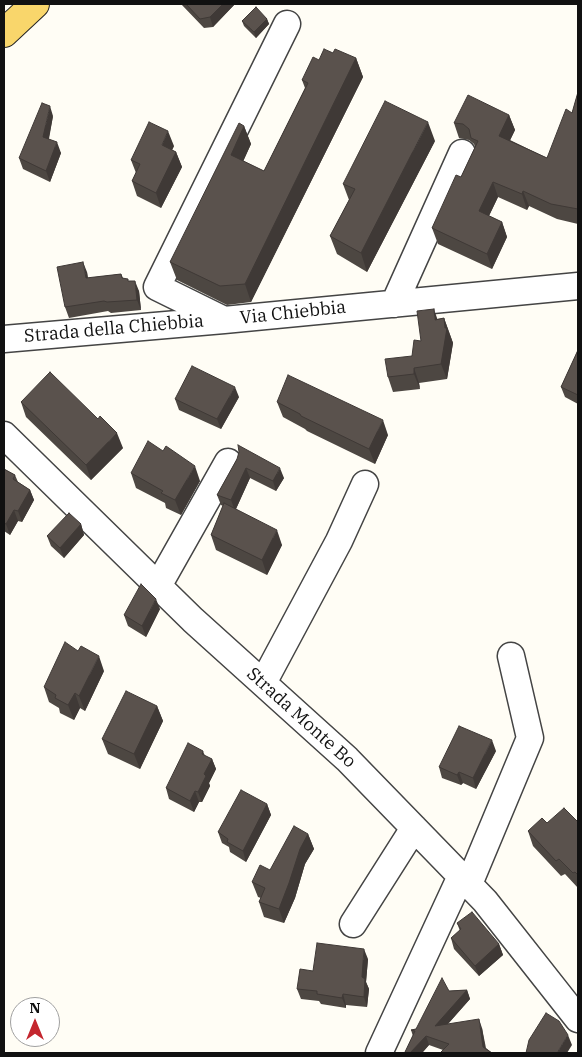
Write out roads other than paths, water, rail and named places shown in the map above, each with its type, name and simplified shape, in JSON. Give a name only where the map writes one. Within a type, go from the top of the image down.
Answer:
[{"type":"main road","points":[[4,33],[36,4]]},
{"type":"street","name":"Via Chiebbia","points":[[287,24],[157,286],[224,320],[578,286]]},
{"type":"street","points":[[394,304],[462,153]]},
{"type":"street","name":"Strada della Chiebbia","points":[[4,339],[224,320]]},
{"type":"street","name":"Strada Monte Bo","points":[[4,435],[158,586],[347,759],[485,901],[578,1019]]},
{"type":"street","points":[[158,586],[228,462]]},
{"type":"street","points":[[262,683],[339,540],[365,484]]},
{"type":"street","points":[[380,1053],[465,880],[530,738],[511,656]]},
{"type":"street","points":[[353,924],[414,828]]}]
